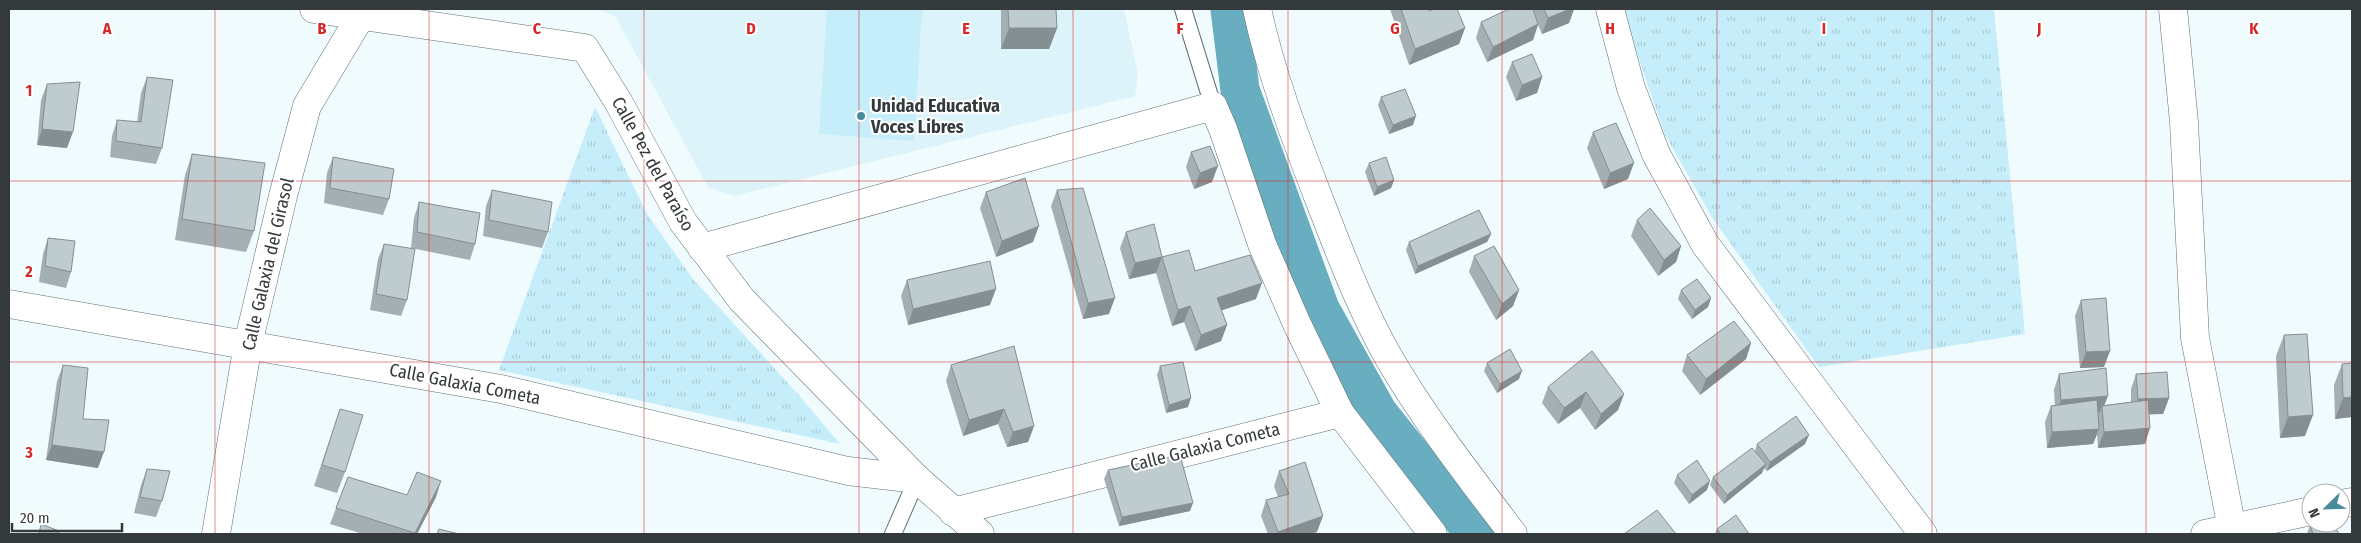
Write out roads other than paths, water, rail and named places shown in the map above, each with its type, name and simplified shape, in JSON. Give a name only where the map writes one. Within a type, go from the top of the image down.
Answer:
[{"type":"street","name":"Calle Pez del Paraíso","points":[[314,9],[364,13],[585,48],[619,103],[683,222],[742,300],[917,479],[952,512],[980,534]]},
{"type":"street","points":[[1257,9],[1265,48],[1300,149],[1355,293],[1390,358],[1436,430],[1513,534]]},
{"type":"street","points":[[1610,9],[1631,88],[1656,154],[1704,244],[1923,534]]},
{"type":"street","points":[[2174,9],[2184,122],[2195,338],[2223,532],[2301,513]]},
{"type":"street","name":"Calle Galaxia del Girasol","points":[[216,534],[248,344],[283,196],[307,106],[364,13]]},
{"type":"street","points":[[702,248],[1213,106],[1223,129],[1262,244],[1297,324],[1340,413],[1433,534]]},
{"type":"street","name":"Calle Galaxia Cometa","points":[[9,304],[501,389],[848,471],[917,479]]},
{"type":"street","name":"Calle Galaxia Cometa","points":[[952,512],[1340,413]]},
{"type":"lane","points":[[1183,9],[1213,106]]},
{"type":"lane","points":[[893,534],[917,479]]},
{"type":"waterway","points":[[1230,9],[1240,90],[1320,309],[1378,413],[1475,534]]},
{"type":"place","name":"Unidad Educativa Voces Libres","points":[[861,116]]}]
